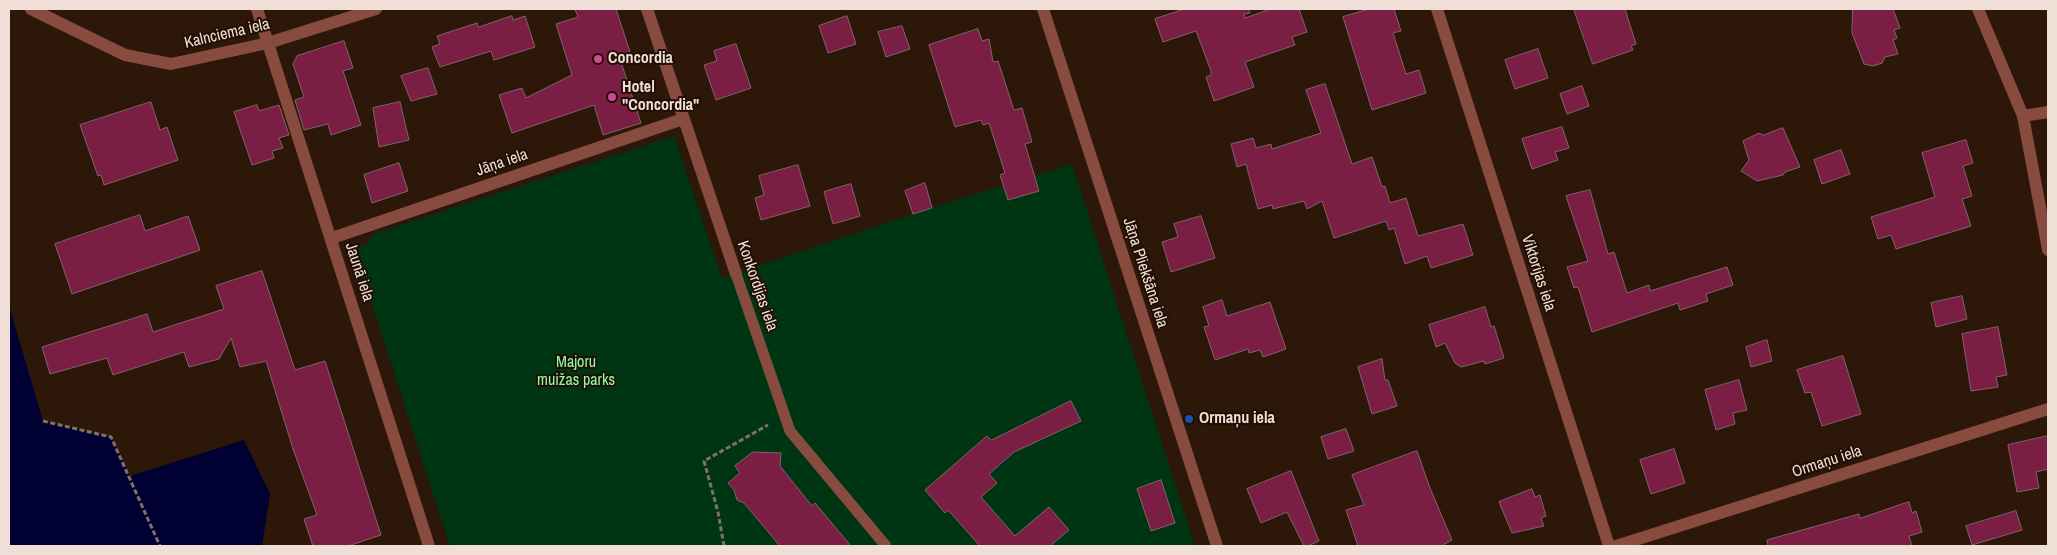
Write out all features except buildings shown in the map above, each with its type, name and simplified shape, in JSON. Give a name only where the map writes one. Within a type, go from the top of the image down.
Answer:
[{"type":"street","name":"Kalnciema iela","points":[[31,9],[125,55],[171,64],[268,43],[376,9]]},
{"type":"street","name":"Jaunā iela","points":[[257,9],[332,238],[429,546]]},
{"type":"street","name":"Konkordijas iela","points":[[647,9],[736,274]]},
{"type":"street","name":"Jāņa Pliekšāna iela","points":[[1043,9],[1217,546]]},
{"type":"street","name":"Viktorijas iela","points":[[1437,9],[1609,546]]},
{"type":"street","points":[[1978,9],[2023,116],[2048,250]]},
{"type":"street","points":[[2023,116],[2048,112]]},
{"type":"street","name":"Jāņa iela","points":[[332,238],[683,119]]},
{"type":"street","name":"Ormaņu iela","points":[[1616,546],[2048,409]]},
{"type":"lane","name":"Konkordijas iela","points":[[736,274],[790,431],[886,546]]},
{"type":"path","points":[[43,421],[112,437],[160,546]]},
{"type":"path","points":[[724,546],[718,512],[704,461],[770,424],[790,431]]},
{"type":"green space","name":"Majoru muižas parks","points":[[674,136],[722,278],[913,214],[1072,164],[1195,546],[450,546],[354,249],[367,244],[374,234]]},
{"type":"shaded area","points":[[9,306],[43,421],[111,437],[130,476],[244,440],[270,494],[262,546],[9,546]]},
{"type":"place","name":"Concordia","points":[[598,59]]},
{"type":"place","name":"Hotel \"Concordia\"","points":[[612,97]]},
{"type":"place","name":"Ormaņu iela","points":[[1189,419]]}]
